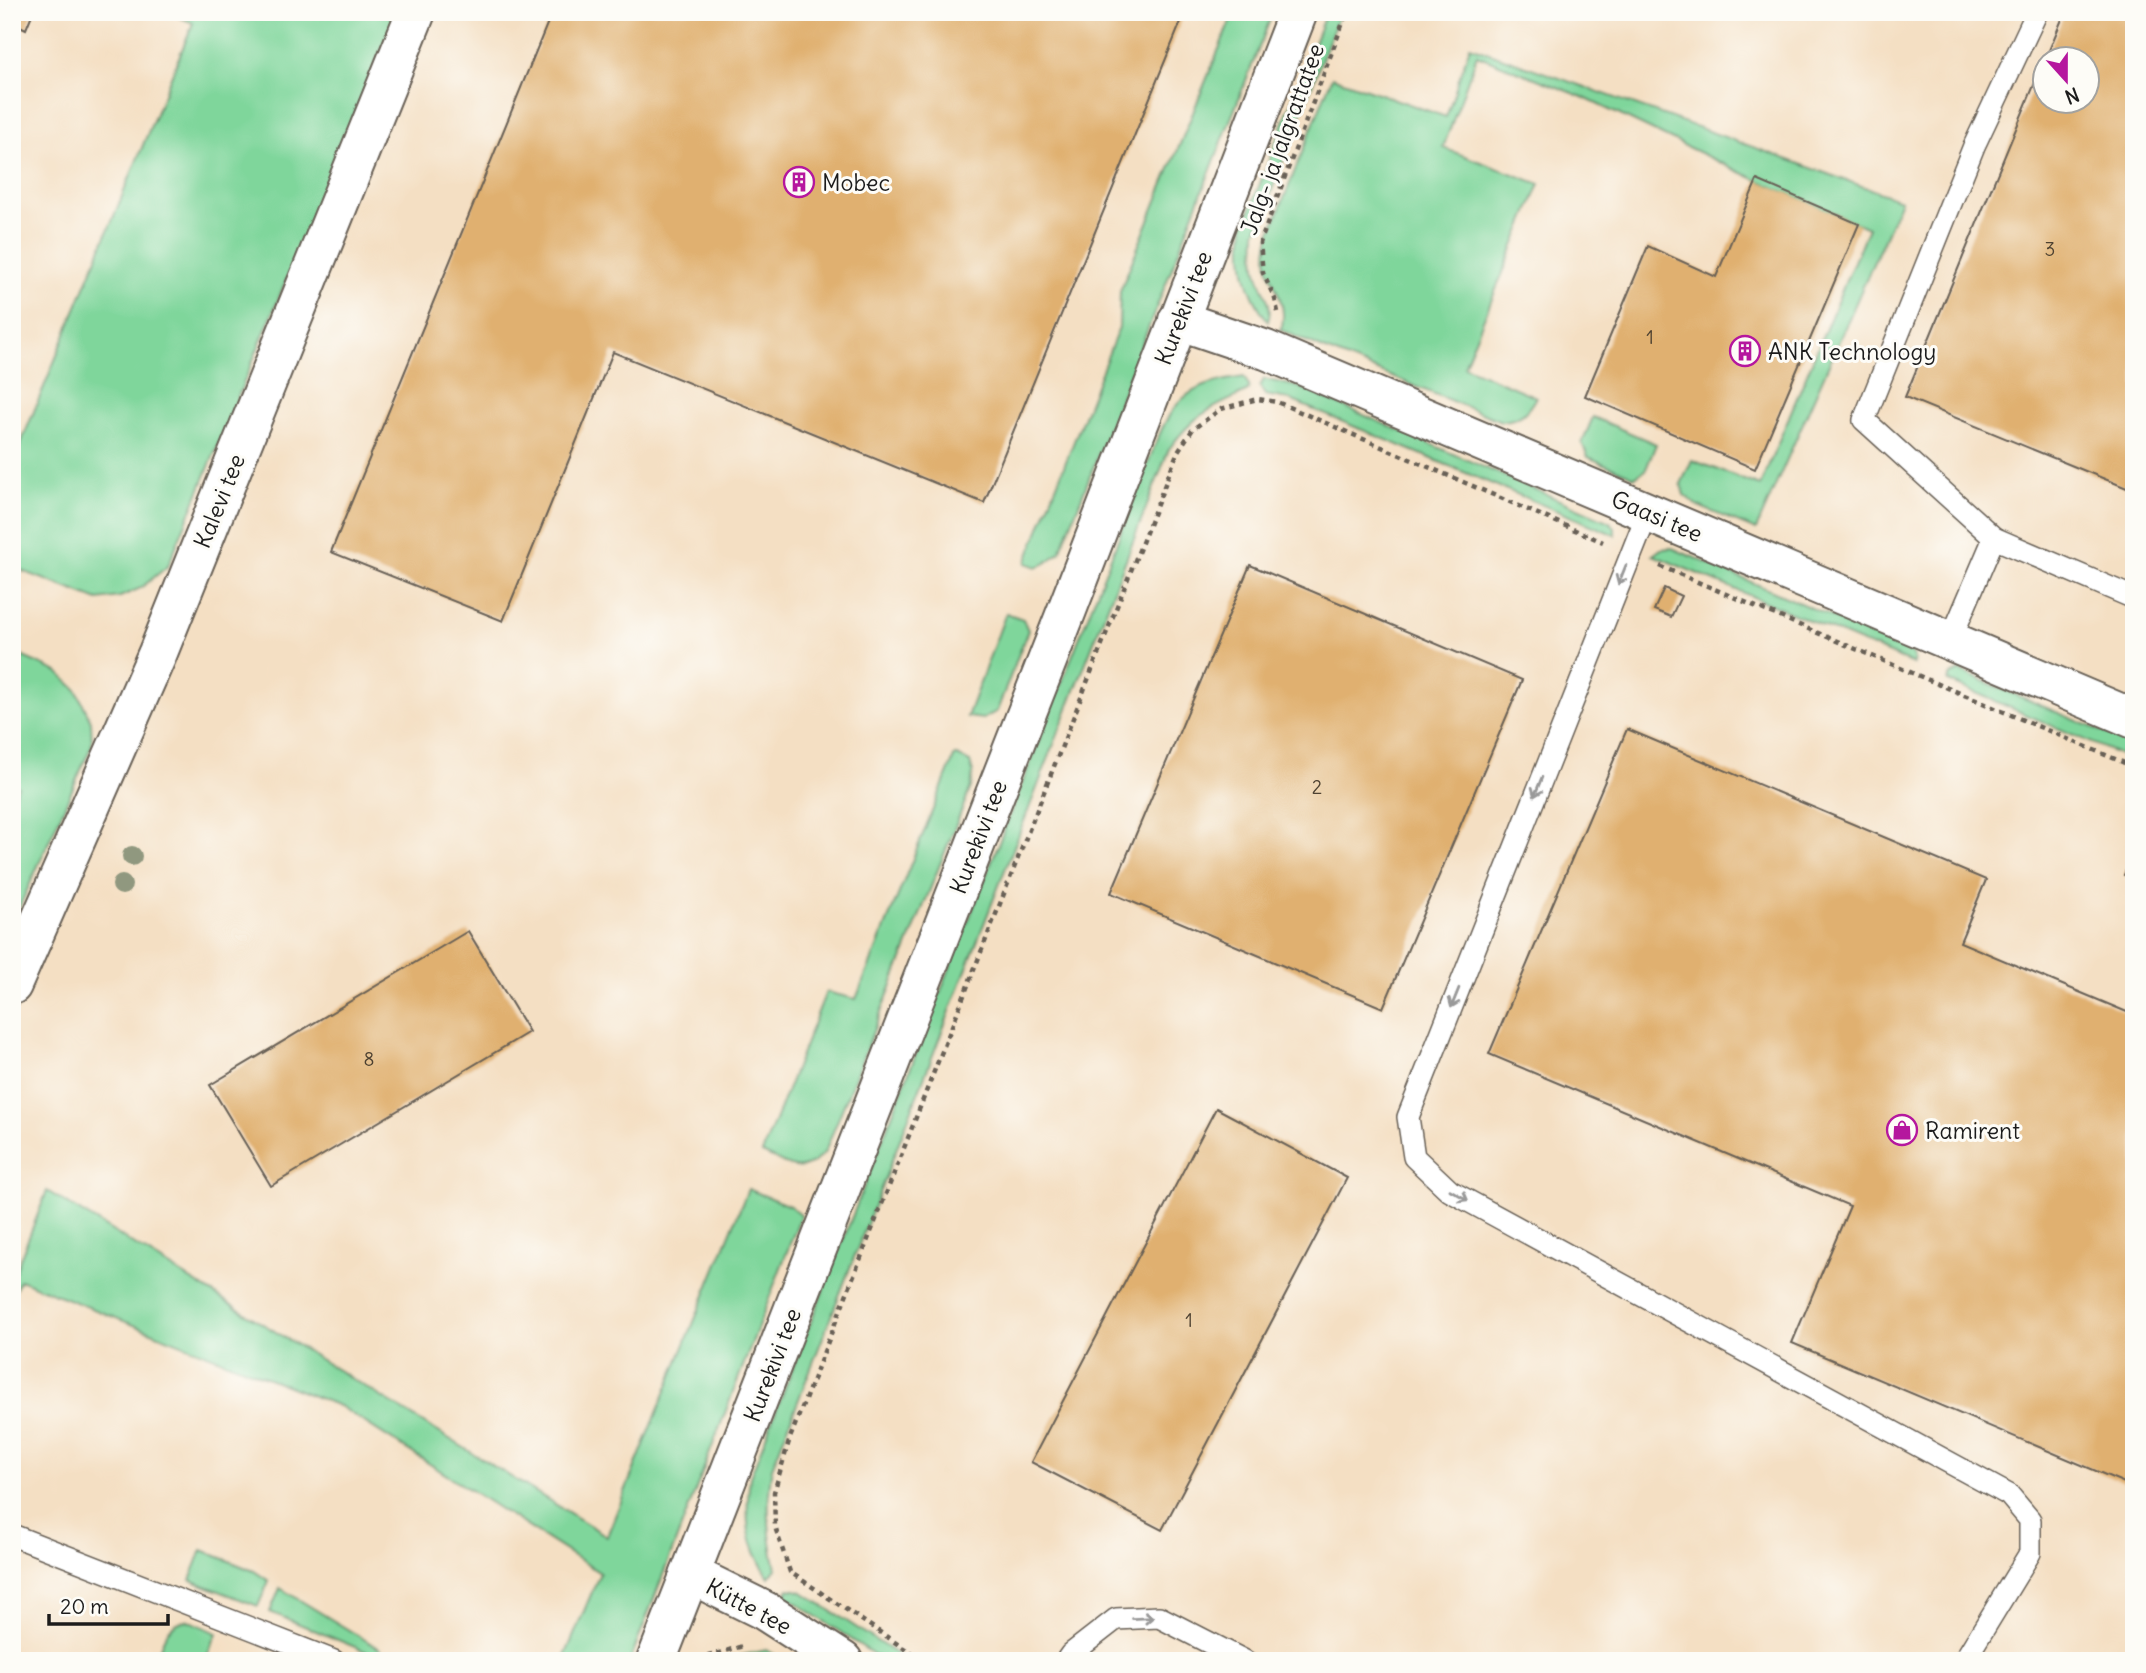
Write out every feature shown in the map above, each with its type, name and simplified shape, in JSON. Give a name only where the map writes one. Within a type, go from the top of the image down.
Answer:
[{"type":"street","name":"Kalevi tee","points":[[12,985],[157,655],[416,12]]},
{"type":"street","name":"Kurekivi tee","points":[[656,1661],[1068,610],[1298,12]]},
{"type":"street","name":"Gaasi tee","points":[[1178,320],[1266,350],[2134,719]]},
{"type":"street","name":"Kütte tee","points":[[690,1574],[765,1611],[843,1661]]},
{"type":"lane","points":[[2037,12],[1974,146],[1864,420],[1994,538],[2134,598]]},
{"type":"lane","points":[[1647,512],[1408,1117],[1414,1157],[1450,1191],[2009,1495],[2030,1520],[2030,1553],[1964,1661]]},
{"type":"lane","points":[[1950,641],[1994,538]]},
{"type":"lane","points":[[12,1535],[334,1661]]},
{"type":"lane","points":[[1066,1661],[1071,1654],[1116,1619],[1159,1617],[1245,1661]]},
{"type":"path","name":"Jalg- ja jalgrattatee","points":[[1257,399],[1255,380],[1279,316],[1275,299],[1263,273],[1260,243],[1347,12]]},
{"type":"path","points":[[923,1661],[790,1572],[775,1527],[774,1492],[795,1425],[1178,451],[1193,429],[1221,410],[1257,399],[1277,402],[2134,767]]},
{"type":"green space","points":[[168,12],[397,12],[168,566],[141,588],[120,597],[98,600],[12,567],[12,465],[193,23]]},
{"type":"green space","points":[[1234,12],[1273,12],[1060,552],[1037,567],[1026,563],[1119,327],[1120,291]]},
{"type":"green space","points":[[1326,12],[1340,12],[1256,232],[1255,262],[1268,300],[1268,321],[1254,298],[1246,275],[1244,225]]},
{"type":"green space","points":[[1470,46],[1901,200],[1756,530],[1698,506],[1684,495],[1681,484],[1692,460],[1760,486],[1868,228],[1757,180],[1580,96],[1477,55],[1443,148],[1540,184],[1464,366],[1536,397],[1522,415],[1501,421],[1281,330],[1282,306],[1268,265],[1271,231],[1332,77],[1446,117]]},
{"type":"green space","points":[[1244,377],[1249,386],[1248,391],[1196,419],[1169,449],[772,1468],[769,1518],[776,1569],[769,1577],[751,1541],[747,1517],[750,1477],[1155,445],[1170,414],[1187,395],[1211,384]]},
{"type":"green space","points":[[1264,379],[1299,387],[1610,522],[1615,528],[1615,535],[1288,399],[1265,395],[1260,387]]},
{"type":"green space","points":[[1593,417],[1656,444],[1646,469],[1635,477],[1588,457],[1582,443]]},
{"type":"green space","points":[[1672,548],[1909,650],[1914,657],[1913,664],[1653,555],[1661,549]]},
{"type":"green space","points":[[1006,613],[1023,619],[1028,630],[997,711],[983,719],[967,717]]},
{"type":"green space","points":[[12,652],[58,672],[76,689],[91,721],[92,745],[12,924],[12,800],[18,786],[12,783]]},
{"type":"green space","points":[[1960,671],[2134,745],[2134,761],[1948,681],[1951,675]]},
{"type":"green space","points":[[955,755],[970,762],[973,773],[971,787],[825,1152],[809,1165],[788,1165],[762,1153],[826,992],[856,999]]},
{"type":"green space","points":[[748,1189],[790,1206],[801,1215],[630,1661],[563,1661],[600,1573],[339,1406],[20,1280],[12,1297],[12,1280],[47,1191],[607,1536]]},
{"type":"green space","points":[[202,1550],[254,1571],[269,1581],[258,1606],[190,1580]]},
{"type":"green space","points":[[280,1588],[384,1654],[379,1657],[270,1612]]},
{"type":"green space","points":[[788,1589],[801,1591],[907,1661],[884,1661],[786,1596]]},
{"type":"green space","points":[[188,1620],[217,1633],[205,1661],[155,1661],[170,1629]]},
{"type":"green space","points":[[767,1650],[785,1661],[729,1661],[729,1658]]},
{"type":"building","points":[[12,12],[33,12],[26,29],[12,22]]},
{"type":"building","name":"Mobec","points":[[552,12],[1185,12],[984,503],[613,352],[503,621],[331,552]]},
{"type":"building","points":[[2065,12],[2134,12],[2134,491],[1905,397],[2030,95],[2030,116],[2100,116],[2100,46],[2051,46]]},
{"type":"building","name":"ANK Technology","points":[[1757,180],[1859,224],[1755,469],[1585,396],[1648,246],[1716,277]]},
{"type":"building","points":[[1250,565],[1522,680],[1383,1008],[1111,893]]},
{"type":"building","points":[[1664,588],[1681,596],[1671,617],[1654,610]]},
{"type":"building","name":"Ramirent","points":[[1627,729],[1986,880],[1960,942],[2134,1015],[2134,1487],[1792,1343],[1850,1206],[1489,1054]]},
{"type":"building","points":[[2134,852],[2134,879],[2124,875]]},
{"type":"building","points":[[468,931],[529,1032],[271,1186],[210,1085]]},
{"type":"building","points":[[1216,1108],[1347,1178],[1162,1530],[1031,1462]]},
{"type":"place","name":"Mobec","points":[[799,182]]},
{"type":"place","name":"ANK Technology","points":[[1745,351]]},
{"type":"place","name":"Ramirent","points":[[1902,1130]]}]
